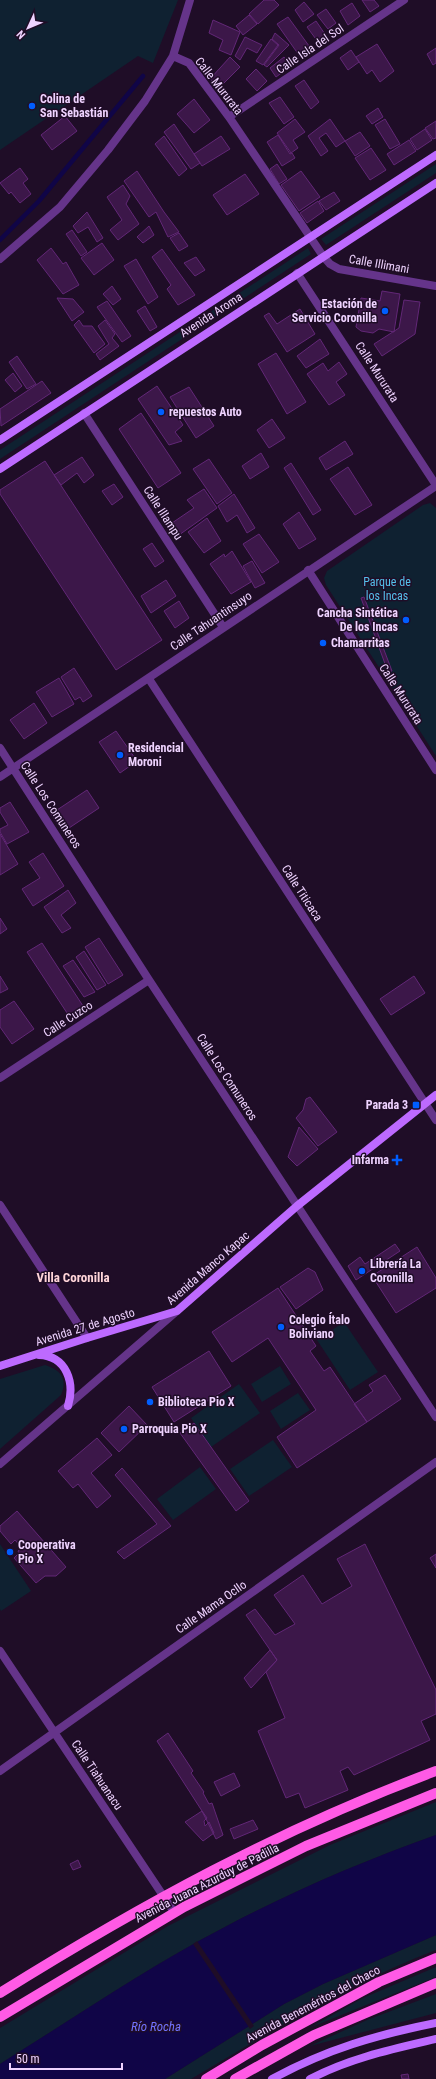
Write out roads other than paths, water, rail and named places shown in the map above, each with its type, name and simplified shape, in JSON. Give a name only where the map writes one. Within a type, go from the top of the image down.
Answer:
[{"type":"main road","name":"Avenida Aroma","points":[[0,440],[436,155]]},
{"type":"main road","name":"Avenida Aroma","points":[[0,469],[436,183]]},
{"type":"main road","name":"Avenida Manco Kapac","points":[[177,1311],[297,1206],[424,1103],[436,1095]]},
{"type":"main road","name":"Avenida 27 de Agosto","points":[[0,1366],[177,1311]]},
{"type":"main road","points":[[36,1355],[48,1355],[57,1361],[66,1371],[71,1381],[72,1394],[68,1406]]},
{"type":"main road","name":"Avenida Juana Azurduy de Padilla","points":[[0,1994],[89,1938],[163,1895],[274,1838],[389,1788],[436,1771]]},
{"type":"main road","name":"Avenida Juana Azurduy de Padilla","points":[[0,2017],[174,1912],[306,1846],[436,1793]]},
{"type":"main road","name":"Avenida Beneméritos del Chaco","points":[[206,2079],[262,2045],[379,1982],[436,1958]]},
{"type":"main road","points":[[235,2079],[314,2035],[436,1984]]},
{"type":"main road","points":[[272,2079],[312,2058],[349,2044],[392,2032],[436,2023]]},
{"type":"main road","points":[[310,2079],[351,2061],[396,2048],[436,2039]]},
{"type":"street","points":[[0,259],[60,207],[108,150],[145,101],[173,56],[190,0]]},
{"type":"street","name":"Calle Isla del Sol","points":[[229,117],[404,0]]},
{"type":"street","name":"Calle Mururata","points":[[173,56],[190,63],[229,117],[323,256]]},
{"type":"street","name":"Calle Illimani","points":[[323,256],[330,264],[339,269],[436,286]]},
{"type":"street","name":"Calle Mururata","points":[[297,273],[436,485]]},
{"type":"street","name":"Calle Illampu","points":[[84,413],[223,627]]},
{"type":"street","name":"Calle Tahuantinsuyo","points":[[0,777],[149,679],[223,627],[436,485]]},
{"type":"street","name":"Calle Mururata","points":[[308,570],[436,770]]},
{"type":"street","name":"Calle Titicaca","points":[[149,679],[436,1120]]},
{"type":"street","name":"Calle Los Comuneros","points":[[0,748],[149,980],[436,1417]]},
{"type":"street","name":"Calle Cuzco","points":[[0,1078],[149,980]]},
{"type":"street","points":[[0,1205],[87,1338]]},
{"type":"street","name":"Avenida Manco Kapac","points":[[0,1464],[177,1311]]},
{"type":"street","name":"Calle Mama Ocllo","points":[[0,1771],[436,1462]]},
{"type":"street","name":"Calle Tiahuanacu","points":[[0,1651],[174,1912]]},
{"type":"water","name":"Río Rocha","points":[[436,1835],[436,1935],[323,1984],[284,2004],[165,2079],[0,2079],[0,2064],[139,1976],[196,1942],[302,1889],[382,1855]]},
{"type":"waterway","points":[[0,240],[39,201],[143,76]]},
{"type":"place","name":"Colina de San Sebastián","points":[[32,106]]},
{"type":"place","name":"Estación de Servicio Coronilla","points":[[385,311]]},
{"type":"place","name":"repuestos Auto","points":[[161,412]]},
{"type":"place","name":"Cancha Sintética De los Incas","points":[[406,620]]},
{"type":"place","name":"Chamarritas","points":[[323,643]]},
{"type":"place","name":"Residencial Moroni","points":[[120,755]]},
{"type":"place","name":"Parada 3","points":[[416,1105]]},
{"type":"place","name":"Infarma","points":[[397,1160]]},
{"type":"place","name":"Librería La Coronilla","points":[[362,1271]]},
{"type":"place","name":"Colegio Ítalo Boliviano","points":[[281,1327]]},
{"type":"place","name":"Biblioteca Pio X","points":[[150,1402]]},
{"type":"place","name":"Parroquia Pio X","points":[[124,1429]]},
{"type":"place","name":"Cooperativa Pio X","points":[[10,1552]]},
{"type":"district","name":"Villa Coronilla","points":[[73,1277]]},
{"type":"park label","name":"Parque de los Incas","points":[[387,589]]}]
